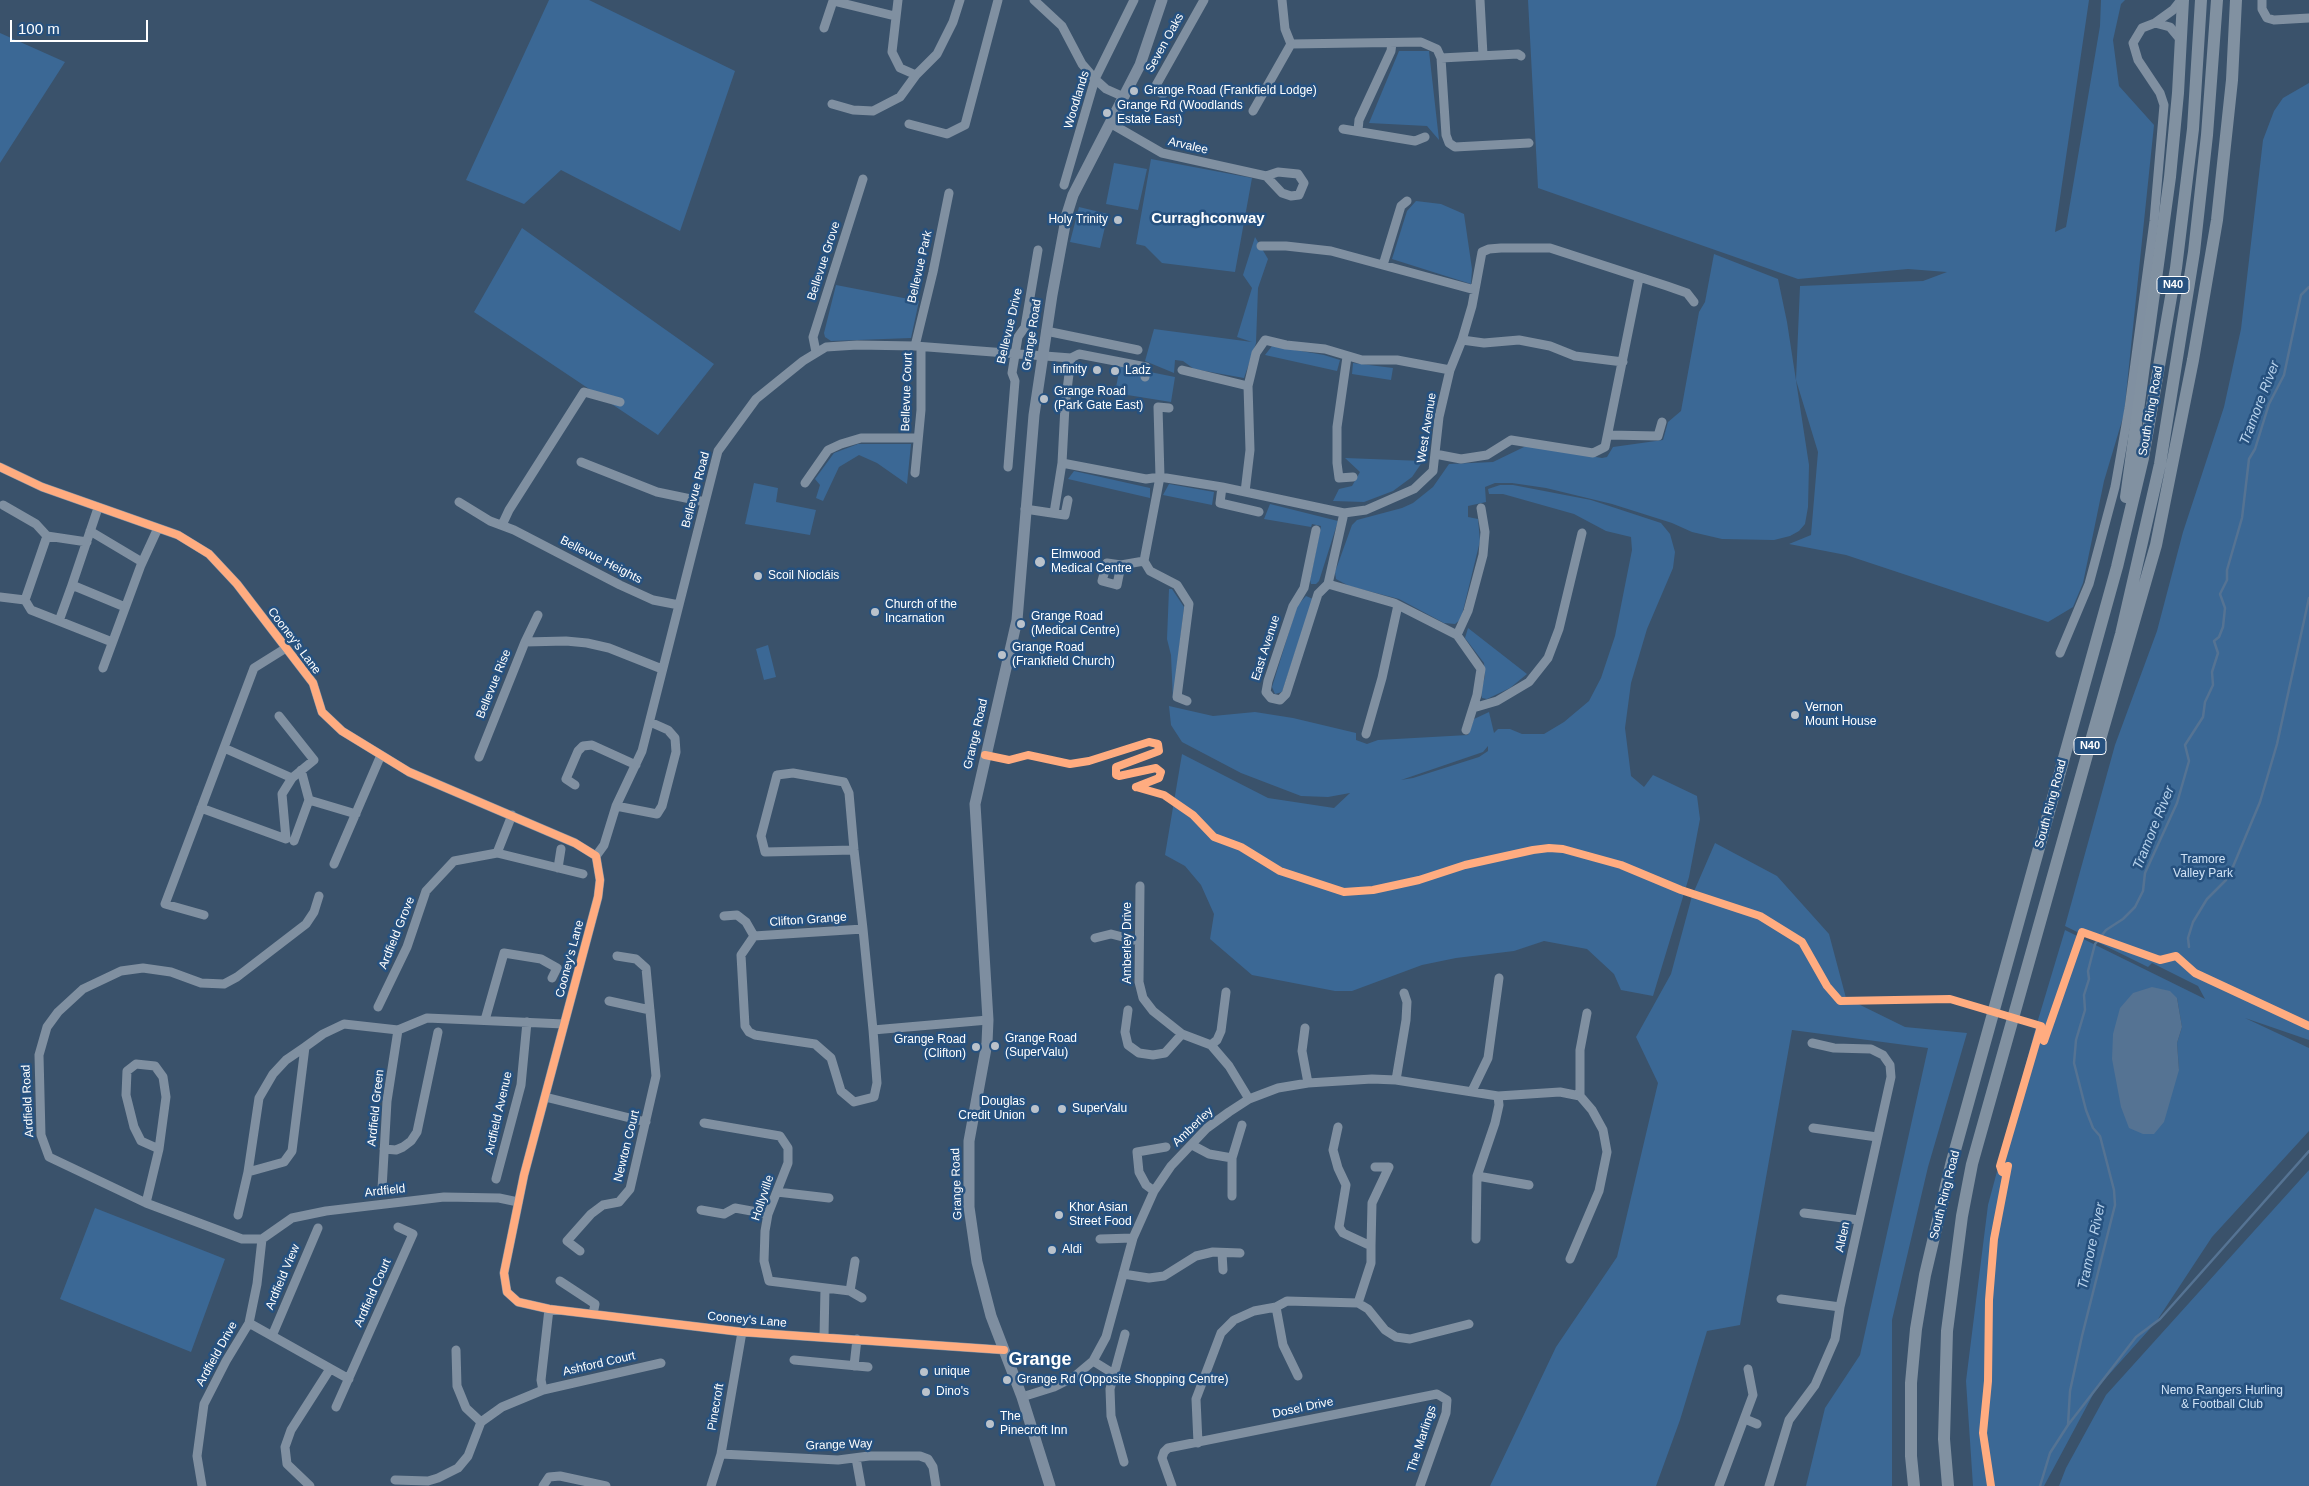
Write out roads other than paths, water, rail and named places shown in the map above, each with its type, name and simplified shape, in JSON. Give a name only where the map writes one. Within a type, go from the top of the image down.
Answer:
[{"type":"highway","points":[[2117,567],[2165,222],[2178,93],[2182,0]]},
{"type":"highway","name":"South Ring Road","points":[[1914,1486],[1911,1456],[1911,1383],[1916,1329],[1925,1275],[1952,1161],[2117,567],[2143,458],[2176,268],[2193,129],[2201,0]]},
{"type":"highway","name":"South Ring Road","points":[[1948,1486],[1944,1439],[1947,1331],[1964,1208],[1974,1155],[2121,634],[2160,464],[2194,252],[2207,136],[2217,0]]},
{"type":"highway","points":[[2072,812],[2100,740],[2156,545],[2193,360],[2218,220],[2232,80],[2236,0]]},
{"type":"highway","points":[[2160,464],[2193,360]]},
{"type":"main road","name":"Grange Road","points":[[1050,1486],[1022,1397],[991,1316],[977,1262],[969,1207],[969,1141],[987,1043],[988,1020],[975,804],[1017,620],[1034,415],[1046,332],[1067,214],[1073,195],[1140,65],[1162,0]]},
{"type":"street","points":[[898,0],[892,52],[900,68],[916,75]]},
{"type":"street","points":[[832,104],[852,110],[873,111],[900,97],[916,75],[937,54],[953,22],[960,0]]},
{"type":"street","points":[[909,124],[947,134],[965,125],[998,0]]},
{"type":"street","points":[[1034,0],[1062,26],[1082,64],[1094,79],[1106,89],[1124,97]]},
{"type":"street","name":"Woodlands","points":[[1064,185],[1094,79],[1134,0]]},
{"type":"street","name":"Seven Oaks","points":[[1163,94],[1154,89],[1204,0]]},
{"type":"street","points":[[1282,0],[1285,29],[1291,44]]},
{"type":"street","points":[[1480,0],[1483,55]]},
{"type":"street","points":[[2060,653],[2098,558],[2115,488],[2129,408],[2154,221],[2165,113],[2162,99],[2138,60],[2133,42],[2142,28],[2155,23],[2173,10],[2182,0]]},
{"type":"street","points":[[2262,0],[2262,10],[2267,18],[2274,20],[2309,18]]},
{"type":"street","points":[[824,28],[833,1],[895,16]]},
{"type":"street","points":[[2155,23],[2170,27],[2180,39]]},
{"type":"street","points":[[1291,44],[1421,42],[1432,45],[1437,49],[1441,58],[1449,143],[1461,147],[1529,143]]},
{"type":"street","points":[[1358,130],[1359,120],[1392,51],[1392,43]]},
{"type":"street","points":[[1253,111],[1291,44]]},
{"type":"street","points":[[1441,58],[1518,54],[1521,56]]},
{"type":"street","name":"Arvalee","points":[[1110,123],[1162,153],[1266,176]]},
{"type":"street","points":[[1343,129],[1415,141],[1425,137]]},
{"type":"street","name":"Bellevue Grove","points":[[816,352],[813,337],[863,179]]},
{"type":"street","name":"Bellevue Park","points":[[918,346],[949,193]]},
{"type":"street","points":[[1383,265],[1401,206],[1407,201]]},
{"type":"street","points":[[1261,246],[1286,246],[1332,251],[1475,290]]},
{"type":"street","name":"West Avenue","points":[[1062,463],[1146,479],[1160,477],[1222,487],[1344,514],[1366,510],[1414,489],[1433,471],[1439,417],[1450,370],[1462,340],[1475,290],[1482,252],[1489,249],[1502,248],[1550,248],[1687,293],[1694,302]]},
{"type":"street","name":"Bellevue Drive","points":[[1008,467],[1015,381],[1012,373],[1018,337],[1025,327],[1038,250]]},
{"type":"street","points":[[1435,454],[1461,459],[1487,455],[1511,440],[1593,452],[1605,447],[1609,435],[1638,278]]},
{"type":"street","points":[[1046,332],[1138,350]]},
{"type":"street","points":[[1246,492],[1250,450],[1248,386],[1256,353],[1265,340],[1286,345],[1325,349],[1347,357],[1382,362],[1397,360],[1450,370]]},
{"type":"street","points":[[1462,340],[1484,343],[1519,340],[1550,346],[1575,356],[1623,362]]},
{"type":"street","name":"Bellevue Road","points":[[596,856],[604,845],[616,806],[636,765],[650,722],[718,451],[756,399],[816,352],[826,347],[857,345],[918,346],[1042,357],[1071,358],[1079,354],[1146,367],[1144,378]]},
{"type":"street","name":"Bellevue Court","points":[[915,473],[918,438],[918,346]]},
{"type":"street","points":[[1347,357],[1336,427],[1337,463],[1339,478],[1353,477]]},
{"type":"street","points":[[1054,514],[1062,463],[1065,406],[1071,358]]},
{"type":"street","points":[[1182,370],[1248,386]]},
{"type":"street","points":[[502,525],[509,510],[584,392],[620,402]]},
{"type":"street","points":[[1169,408],[1158,407],[1160,477],[1144,561],[1150,571],[1177,585],[1189,604],[1177,697],[1187,701]]},
{"type":"street","points":[[1609,435],[1658,436],[1662,422]]},
{"type":"street","name":"Bellevue Court","points":[[805,483],[828,450],[841,444],[861,438],[918,438]]},
{"type":"street","points":[[581,462],[657,492],[704,502]]},
{"type":"street","name":"Cooney's Lane","points":[[0,467],[42,488],[178,535],[209,554],[237,584],[313,683],[322,712],[342,731],[409,772],[575,843],[596,856],[600,880],[598,896],[518,1202],[504,1273],[507,1292],[518,1302],[548,1309],[742,1332],[1004,1350]]},
{"type":"street","points":[[1222,487],[1220,503],[1259,512]]},
{"type":"street","points":[[1025,509],[1065,515],[1068,500]]},
{"type":"street","name":"Bellevue Heights","points":[[459,502],[620,585],[654,600],[679,605]]},
{"type":"street","points":[[3,505],[36,524],[47,536],[87,542]]},
{"type":"street","points":[[58,621],[98,508]]},
{"type":"street","points":[[1457,635],[1468,611],[1483,555],[1485,532],[1481,508]]},
{"type":"street","points":[[1344,514],[1328,584],[1398,605],[1457,635],[1481,669],[1473,708],[1466,730]]},
{"type":"street","points":[[103,668],[142,562],[158,528]]},
{"type":"street","name":"East Avenue","points":[[1316,530],[1304,588],[1293,606],[1266,688],[1267,695],[1274,700],[1280,700],[1286,694],[1318,594],[1328,584]]},
{"type":"street","points":[[90,531],[142,562]]},
{"type":"street","points":[[1473,708],[1497,701],[1529,682],[1548,658],[1558,629],[1582,532]]},
{"type":"street","points":[[47,536],[25,600],[31,610],[112,642]]},
{"type":"street","points":[[1121,565],[1144,561]]},
{"type":"street","points":[[72,585],[125,607]]},
{"type":"street","points":[[1304,588],[1318,594]]},
{"type":"street","points":[[0,597],[25,600]]},
{"type":"street","points":[[1366,734],[1382,678],[1398,605]]},
{"type":"street","points":[[525,642],[538,615]]},
{"type":"street","name":"Bellevue Rise","points":[[479,757],[525,642],[566,641],[587,643],[609,648],[662,669]]},
{"type":"street","points":[[204,915],[165,904],[254,668],[286,648]]},
{"type":"street","points":[[201,808],[286,839],[282,794],[292,778],[314,760],[279,716]]},
{"type":"street","points":[[616,806],[657,814],[662,806],[676,752],[675,738],[668,730],[650,722]]},
{"type":"street","points":[[575,785],[566,780],[578,751],[583,746],[592,745],[636,765]]},
{"type":"street","points":[[224,748],[292,778]]},
{"type":"street","points":[[334,864],[381,755]]},
{"type":"street","points":[[294,841],[309,800],[301,770]]},
{"type":"street","name":"Clifton Grange","points":[[854,850],[765,852],[761,836],[777,775],[793,772],[844,782],[849,793],[854,850],[863,929],[873,1030],[877,1083],[874,1097],[854,1102],[841,1091],[831,1058],[815,1044],[755,1035],[749,1032],[745,1026],[741,954],[754,936],[863,929]]},
{"type":"street","points":[[309,800],[356,814]]},
{"type":"street","points":[[497,853],[512,815]]},
{"type":"street","points":[[558,868],[561,849]]},
{"type":"street","name":"Ardfield Grove","points":[[378,1008],[407,947],[426,891],[454,861],[497,853],[583,874]]},
{"type":"street","name":"Amberley Drive","points":[[1140,886],[1138,982],[1143,998],[1153,1011],[1182,1034],[1211,1045],[1229,1066],[1249,1099]]},
{"type":"street","name":"Ardfield Road","points":[[262,1239],[242,1239],[146,1203],[49,1157],[40,1135],[38,1055],[47,1027],[70,998],[96,981],[121,970],[143,968],[157,969],[212,985],[230,981],[306,924],[314,912],[319,896]]},
{"type":"street","points":[[724,916],[737,915],[746,922],[754,936]]},
{"type":"street","points":[[1096,938],[1110,934],[1138,940]]},
{"type":"street","points":[[485,1020],[504,953],[541,959],[556,968],[552,978]]},
{"type":"street","name":"Newton Court","points":[[580,1251],[567,1241],[591,1214],[603,1205],[619,1202],[630,1189],[656,1076],[646,968],[636,959],[617,956]]},
{"type":"street","points":[[1472,1091],[1488,1058],[1499,978]]},
{"type":"street","points":[[1211,1045],[1217,1040],[1221,1031],[1226,992]]},
{"type":"street","points":[[1396,1080],[1408,1002],[1404,993]]},
{"type":"street","points":[[609,1000],[650,1010]]},
{"type":"street","points":[[1128,1010],[1125,1032],[1128,1045],[1139,1052],[1153,1055],[1165,1052],[1182,1034]]},
{"type":"street","points":[[1570,1259],[1599,1191],[1607,1152],[1602,1130],[1592,1110],[1580,1096],[1580,1050],[1587,1013]]},
{"type":"street","points":[[238,1214],[248,1172],[259,1098],[279,1067],[305,1047],[344,1024],[398,1030],[427,1018],[564,1024]]},
{"type":"street","points":[[873,1030],[988,1020]]},
{"type":"street","name":"Ardfield Avenue","points":[[496,1179],[521,1085],[528,1022]]},
{"type":"street","points":[[1305,1028],[1302,1051],[1308,1083]]},
{"type":"street","name":"Ardfield Green","points":[[382,1189],[387,1101],[398,1030]]},
{"type":"street","points":[[384,1149],[396,1150],[403,1148],[417,1132],[438,1032]]},
{"type":"street","points":[[1825,1046],[1827,1036]]},
{"type":"street","name":"Alden","points":[[1769,1486],[1789,1420],[1815,1386],[1835,1338],[1840,1307],[1891,1077],[1890,1065],[1884,1055],[1871,1049],[1825,1046],[1812,1042]]},
{"type":"street","points":[[248,1172],[284,1162],[292,1151],[305,1047]]},
{"type":"street","points":[[146,1203],[160,1149],[166,1097],[163,1077],[155,1066],[136,1064],[127,1071],[126,1096],[134,1127],[142,1141],[160,1149]]},
{"type":"street","name":"Amberley","points":[[1022,1397],[1054,1387],[1074,1377],[1093,1361],[1106,1337],[1133,1238],[1154,1190],[1171,1166],[1192,1145],[1222,1117],[1249,1099],[1278,1088],[1335,1080],[1396,1080],[1498,1096],[1560,1092],[1580,1096]]},
{"type":"street","points":[[1476,1238],[1477,1176],[1496,1123],[1499,1104],[1498,1096]]},
{"type":"street","points":[[545,1097],[646,1122]]},
{"type":"street","name":"Hollyville","points":[[704,1123],[780,1136],[788,1148],[788,1163],[768,1214],[764,1261],[769,1281],[850,1290],[862,1298]]},
{"type":"street","points":[[1232,1196],[1232,1158],[1242,1125]]},
{"type":"street","points":[[1338,1128],[1333,1150],[1338,1168],[1346,1185],[1339,1227],[1343,1232],[1371,1246]]},
{"type":"street","points":[[1813,1128],[1877,1136]]},
{"type":"street","points":[[1192,1145],[1209,1154],[1232,1158]]},
{"type":"street","points":[[1154,1190],[1146,1185],[1140,1172],[1137,1152],[1166,1147]]},
{"type":"street","points":[[1358,1303],[1371,1263],[1372,1203],[1389,1167],[1375,1167]]},
{"type":"street","points":[[1477,1176],[1529,1185]]},
{"type":"street","points":[[777,1192],[829,1198]]},
{"type":"street","name":"Ardfield","points":[[262,1239],[292,1218],[326,1210],[444,1197],[499,1198],[518,1202]]},
{"type":"street","points":[[701,1210],[724,1214],[734,1208],[768,1214]]},
{"type":"street","points":[[1804,1213],[1860,1220]]},
{"type":"street","name":"Ardfield Court","points":[[349,1379],[413,1234],[398,1227]]},
{"type":"street","name":"Ardfield View","points":[[272,1336],[318,1228]]},
{"type":"street","points":[[1100,1239],[1133,1238]]},
{"type":"street","name":"Ardfield Drive","points":[[202,1486],[197,1456],[204,1404],[226,1361],[249,1323],[258,1284],[262,1239]]},
{"type":"street","points":[[1222,1253],[1223,1270]]},
{"type":"street","points":[[1123,1274],[1149,1278],[1164,1276],[1196,1256],[1240,1253]]},
{"type":"street","points":[[850,1290],[855,1261]]},
{"type":"street","points":[[560,1281],[595,1304],[593,1314]]},
{"type":"street","points":[[824,1337],[825,1288]]},
{"type":"street","points":[[1781,1299],[1795,1305],[1840,1307]]},
{"type":"street","points":[[1198,1443],[1196,1399],[1220,1333],[1234,1320],[1254,1311],[1276,1307],[1287,1301],[1358,1303],[1368,1309],[1384,1330],[1396,1337],[1410,1339],[1469,1324]]},
{"type":"street","points":[[1276,1307],[1283,1345],[1298,1376]]},
{"type":"street","points":[[543,1390],[541,1380],[548,1309]]},
{"type":"street","points":[[249,1323],[349,1379],[336,1407]]},
{"type":"street","name":"Pinecroft","points":[[711,1486],[721,1454],[742,1332]]},
{"type":"street","points":[[1124,1462],[1111,1416],[1110,1389],[1125,1334]]},
{"type":"street","points":[[854,1366],[857,1339]]},
{"type":"street","points":[[395,1480],[428,1481],[438,1478],[458,1468],[468,1456],[481,1422],[466,1408],[457,1386],[456,1350]]},
{"type":"street","points":[[794,1360],[868,1367]]},
{"type":"street","points":[[1093,1361],[1114,1374]]},
{"type":"street","name":"Ashford Court","points":[[481,1422],[502,1407],[543,1390],[661,1363]]},
{"type":"street","points":[[310,1486],[287,1464],[286,1447],[291,1430],[330,1370]]},
{"type":"street","points":[[1719,1486],[1753,1395],[1748,1370]]},
{"type":"street","name":"Dosel Drive","points":[[1172,1486],[1162,1458],[1168,1448],[1437,1394],[1447,1400]]},
{"type":"street","name":"The Marlings","points":[[1420,1486],[1446,1414],[1447,1400]]},
{"type":"street","points":[[1745,1419],[1757,1424]]},
{"type":"street","name":"Grange Way","points":[[721,1454],[816,1460],[920,1456],[928,1459],[933,1468],[936,1486]]},
{"type":"street","points":[[856,1458],[861,1486]]},
{"type":"street","points":[[543,1486],[549,1477],[560,1476],[606,1486]]},
{"type":"waterway","name":"Tramore River","points":[[2040,1486],[2050,1453],[2068,1425],[2070,1391],[2115,1205],[2114,1190],[2100,1136],[2093,1128],[2086,1110],[2074,1063],[2076,1040],[2085,1010],[2084,995],[2089,979],[2088,971],[2095,944],[2106,930],[2123,919],[2135,907],[2143,891],[2145,873],[2177,803],[2189,761],[2185,745],[2203,717],[2205,702],[2213,685],[2212,672],[2218,653],[2214,641],[2219,637],[2223,627],[2225,608],[2220,594],[2227,580],[2227,570],[2242,518],[2249,459],[2255,449],[2269,404],[2284,375],[2301,295],[2309,287]]},
{"type":"waterway","points":[[2189,947],[2188,938],[2193,922],[2207,899],[2226,880],[2260,802],[2277,744],[2309,598]]},
{"type":"waterway","points":[[2068,1425],[2136,1337],[2160,1319],[2309,1151]]},
{"type":"place","name":"Grange Road (Frankfield Lodge)","points":[[1134,91]]},
{"type":"place","name":"Grange Rd (Woodlands Estate East)","points":[[1107,113]]},
{"type":"place","name":"Holy Trinity","points":[[1118,220]]},
{"type":"place","name":"infinity","points":[[1097,370]]},
{"type":"place","name":"Ladz","points":[[1115,371]]},
{"type":"place","name":"Grange Road (Park Gate East)","points":[[1044,399]]},
{"type":"place","name":"Elmwood Medical Centre","points":[[1040,562]]},
{"type":"place","name":"Scoil Niocláis","points":[[758,576]]},
{"type":"place","name":"Church of the Incarnation","points":[[875,612]]},
{"type":"place","name":"Grange Road (Medical Centre)","points":[[1021,624]]},
{"type":"place","name":"Grange Road (Frankfield Church)","points":[[1002,655]]},
{"type":"place","name":"Vernon Mount House","points":[[1795,715]]},
{"type":"place","name":"Grange Road (SuperValu)","points":[[995,1046]]},
{"type":"place","name":"Grange Road (Clifton)","points":[[976,1047]]},
{"type":"place","name":"Douglas Credit Union","points":[[1035,1109]]},
{"type":"place","name":"SuperValu","points":[[1062,1109]]},
{"type":"place","name":"Khor Asian Street Food","points":[[1059,1215]]},
{"type":"place","name":"Aldi","points":[[1052,1250]]},
{"type":"place","name":"unique","points":[[924,1372]]},
{"type":"place","name":"Grange Rd (Opposite Shopping Centre)","points":[[1007,1380]]},
{"type":"place","name":"Dino's","points":[[926,1392]]},
{"type":"place","name":"The Pinecroft Inn","points":[[990,1424]]},
{"type":"district","name":"Curraghconway","points":[[1208,219]]},
{"type":"district","name":"Grange","points":[[1040,1360]]},
{"type":"park label","name":"Tramore Valley Park","points":[[2203,867]]},
{"type":"park label","name":"Nemo Rangers Hurling & Football Club","points":[[2222,1398]]}]
